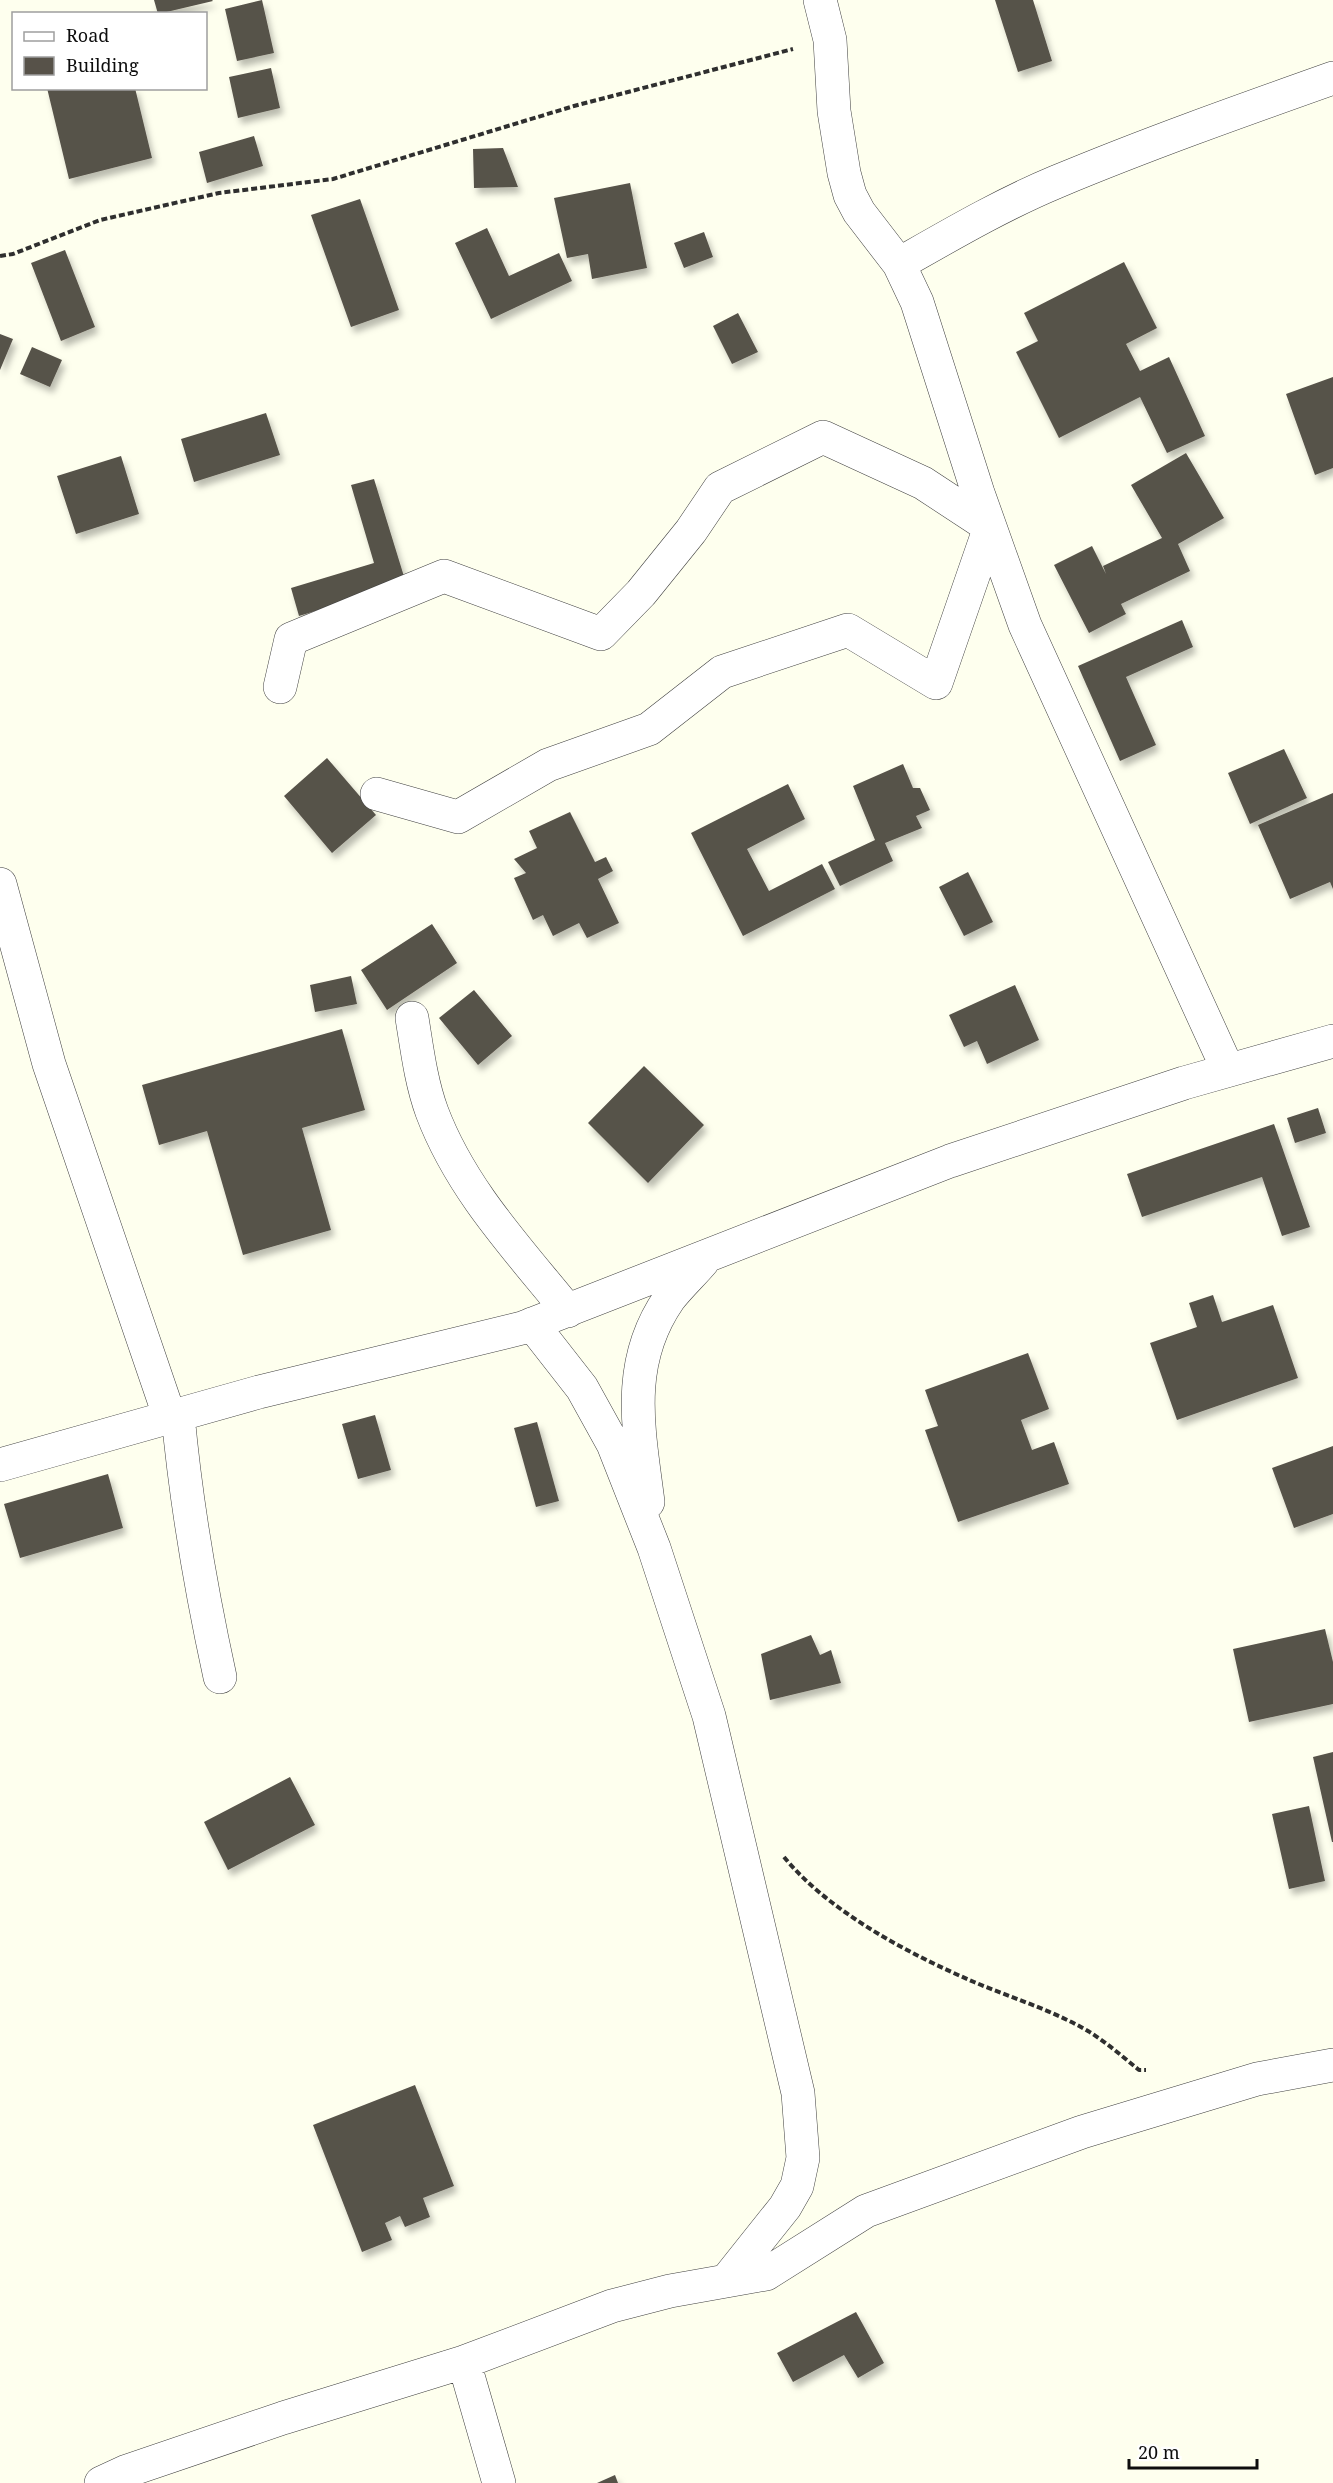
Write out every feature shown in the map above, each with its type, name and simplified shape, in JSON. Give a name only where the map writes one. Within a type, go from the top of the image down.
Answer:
[{"type":"street","points":[[820,0],[830,40],[834,111],[850,195],[859,212],[899,264],[917,302],[990,527],[1025,625],[1228,1070]]},
{"type":"street","points":[[899,264],[971,223],[1054,183],[1185,131],[1333,78]]},
{"type":"street","points":[[280,687],[291,639],[444,576],[601,634],[641,593],[691,531],[720,488],[823,437],[923,483],[990,527]]},
{"type":"street","points":[[377,794],[458,817],[548,765],[649,729],[722,672],[848,630],[936,683],[990,527]]},
{"type":"street","points":[[0,884],[49,1064],[174,1416],[194,1540],[220,1677]]},
{"type":"street","points":[[412,1018],[423,1080],[432,1112],[463,1175],[497,1226],[568,1311]]},
{"type":"street","points":[[0,1465],[260,1392],[532,1324],[950,1161],[1184,1083],[1333,1041]]},
{"type":"street","points":[[654,1548],[638,1422],[638,1386],[642,1362],[654,1328],[669,1300],[706,1257]]},
{"type":"street","points":[[532,1324],[587,1397],[612,1444],[654,1548],[708,1716],[798,2093],[803,2158],[797,2186],[785,2207],[726,2281]]},
{"type":"street","points":[[101,2483],[127,2471],[283,2418],[464,2362],[612,2306],[670,2291],[766,2274],[866,2211],[1082,2132],[1257,2079],[1333,2065]]},
{"type":"street","points":[[464,2362],[499,2483]]},
{"type":"path","points":[[0,256],[13,254],[100,220],[219,193],[333,179],[574,106],[830,40]]},
{"type":"path","points":[[780,1852],[802,1880],[827,1900],[886,1938],[971,1980],[1050,2012],[1089,2032],[1139,2070],[1151,2071]]},
{"type":"building","points":[[154,0],[213,1],[166,12],[157,12]]},
{"type":"building","points":[[262,0],[274,53],[237,61],[225,9]]},
{"type":"building","points":[[995,0],[1033,0],[1052,61],[1018,72]]},
{"type":"building","points":[[271,68],[280,108],[238,118],[229,77]]},
{"type":"building","points":[[47,90],[135,90],[152,158],[69,179]]},
{"type":"building","points":[[254,136],[263,166],[207,183],[199,152]]},
{"type":"building","points":[[503,148],[518,187],[474,188],[473,149]]},
{"type":"building","points":[[630,183],[647,268],[592,279],[588,254],[567,258],[554,198]]},
{"type":"building","points":[[360,199],[399,310],[351,327],[311,215]]},
{"type":"building","points":[[487,228],[509,276],[559,253],[572,281],[491,319],[455,243]]},
{"type":"building","points":[[704,232],[713,257],[684,268],[674,243]]},
{"type":"building","points":[[65,250],[95,327],[61,341],[31,263]]},
{"type":"building","points":[[1124,262],[1157,328],[1126,344],[1140,371],[1169,357],[1205,436],[1167,453],[1140,397],[1059,438],[1016,352],[1038,341],[1024,313]]},
{"type":"building","points":[[738,313],[758,352],[732,364],[713,326]]},
{"type":"building","points":[[0,334],[13,339],[0,370]]},
{"type":"building","points":[[32,347],[62,360],[50,387],[20,374]]},
{"type":"building","points":[[1333,377],[1333,468],[1315,475],[1286,394]]},
{"type":"building","points":[[266,413],[280,455],[194,482],[181,439]]},
{"type":"building","points":[[1186,453],[1224,518],[1178,544],[1190,571],[1121,604],[1126,614],[1089,633],[1054,565],[1092,546],[1106,574],[1103,566],[1162,538],[1131,485]]},
{"type":"building","points":[[121,456],[139,514],[76,534],[57,476]]},
{"type":"building","points":[[374,479],[406,583],[299,616],[291,588],[374,563],[351,485]]},
{"type":"building","points":[[1182,620],[1193,647],[1126,677],[1156,745],[1120,761],[1078,666]]},
{"type":"building","points":[[1284,749],[1307,798],[1250,824],[1228,773]]},
{"type":"building","points":[[327,758],[376,815],[332,853],[284,796]]},
{"type":"building","points":[[903,764],[913,788],[920,788],[930,810],[916,816],[922,828],[885,843],[893,861],[840,886],[828,862],[875,840],[853,786]]},
{"type":"building","points":[[788,784],[805,819],[747,849],[769,891],[822,864],[835,889],[743,936],[691,833]]},
{"type":"building","points":[[1333,793],[1333,889],[1330,882],[1290,899],[1258,825]]},
{"type":"building","points":[[570,812],[595,862],[606,857],[613,871],[598,879],[619,923],[587,938],[579,923],[553,936],[543,915],[533,920],[514,878],[526,873],[514,859],[537,848],[529,831]]},
{"type":"building","points":[[968,872],[993,922],[964,936],[939,887]]},
{"type":"building","points":[[432,924],[457,963],[387,1010],[361,970]]},
{"type":"building","points":[[351,976],[357,1004],[315,1012],[310,985]]},
{"type":"building","points":[[1015,985],[1039,1040],[987,1064],[977,1041],[964,1047],[949,1015]]},
{"type":"building","points":[[474,990],[512,1036],[478,1065],[439,1018]]},
{"type":"building","points":[[342,1029],[365,1110],[302,1128],[331,1230],[243,1255],[207,1131],[159,1145],[142,1085]]},
{"type":"building","points":[[644,1066],[704,1125],[648,1183],[588,1123]]},
{"type":"building","points":[[1318,1108],[1326,1133],[1295,1143],[1287,1118]]},
{"type":"building","points":[[1274,1124],[1310,1227],[1282,1236],[1262,1177],[1142,1217],[1127,1174]]},
{"type":"building","points":[[1213,1295],[1222,1322],[1273,1305],[1298,1378],[1177,1420],[1150,1343],[1197,1327],[1189,1303]]},
{"type":"building","points":[[1028,1353],[1049,1409],[1021,1420],[1032,1450],[1054,1442],[1069,1484],[958,1522],[925,1430],[938,1426],[925,1390]]},
{"type":"building","points":[[375,1415],[391,1470],[358,1479],[342,1424]]},
{"type":"building","points":[[537,1422],[559,1501],[536,1507],[514,1428]]},
{"type":"building","points":[[1333,1446],[1333,1514],[1294,1528],[1272,1468]]},
{"type":"building","points":[[108,1474],[123,1528],[20,1558],[4,1504]]},
{"type":"building","points":[[1325,1629],[1333,1662],[1333,1704],[1249,1722],[1233,1649]]},
{"type":"building","points":[[811,1635],[820,1655],[831,1650],[841,1683],[770,1700],[761,1654]]},
{"type":"building","points":[[1333,1752],[1333,1842],[1332,1842],[1313,1757]]},
{"type":"building","points":[[290,1777],[315,1825],[228,1870],[204,1822]]},
{"type":"building","points":[[1309,1806],[1325,1881],[1289,1889],[1272,1814]]},
{"type":"building","points":[[415,2085],[454,2186],[423,2198],[430,2217],[405,2227],[400,2216],[385,2223],[392,2240],[362,2252],[313,2125]]},
{"type":"building","points":[[856,2312],[884,2363],[858,2378],[844,2355],[793,2382],[777,2353]]},
{"type":"building","points":[[615,2475],[618,2483],[597,2483]]}]
